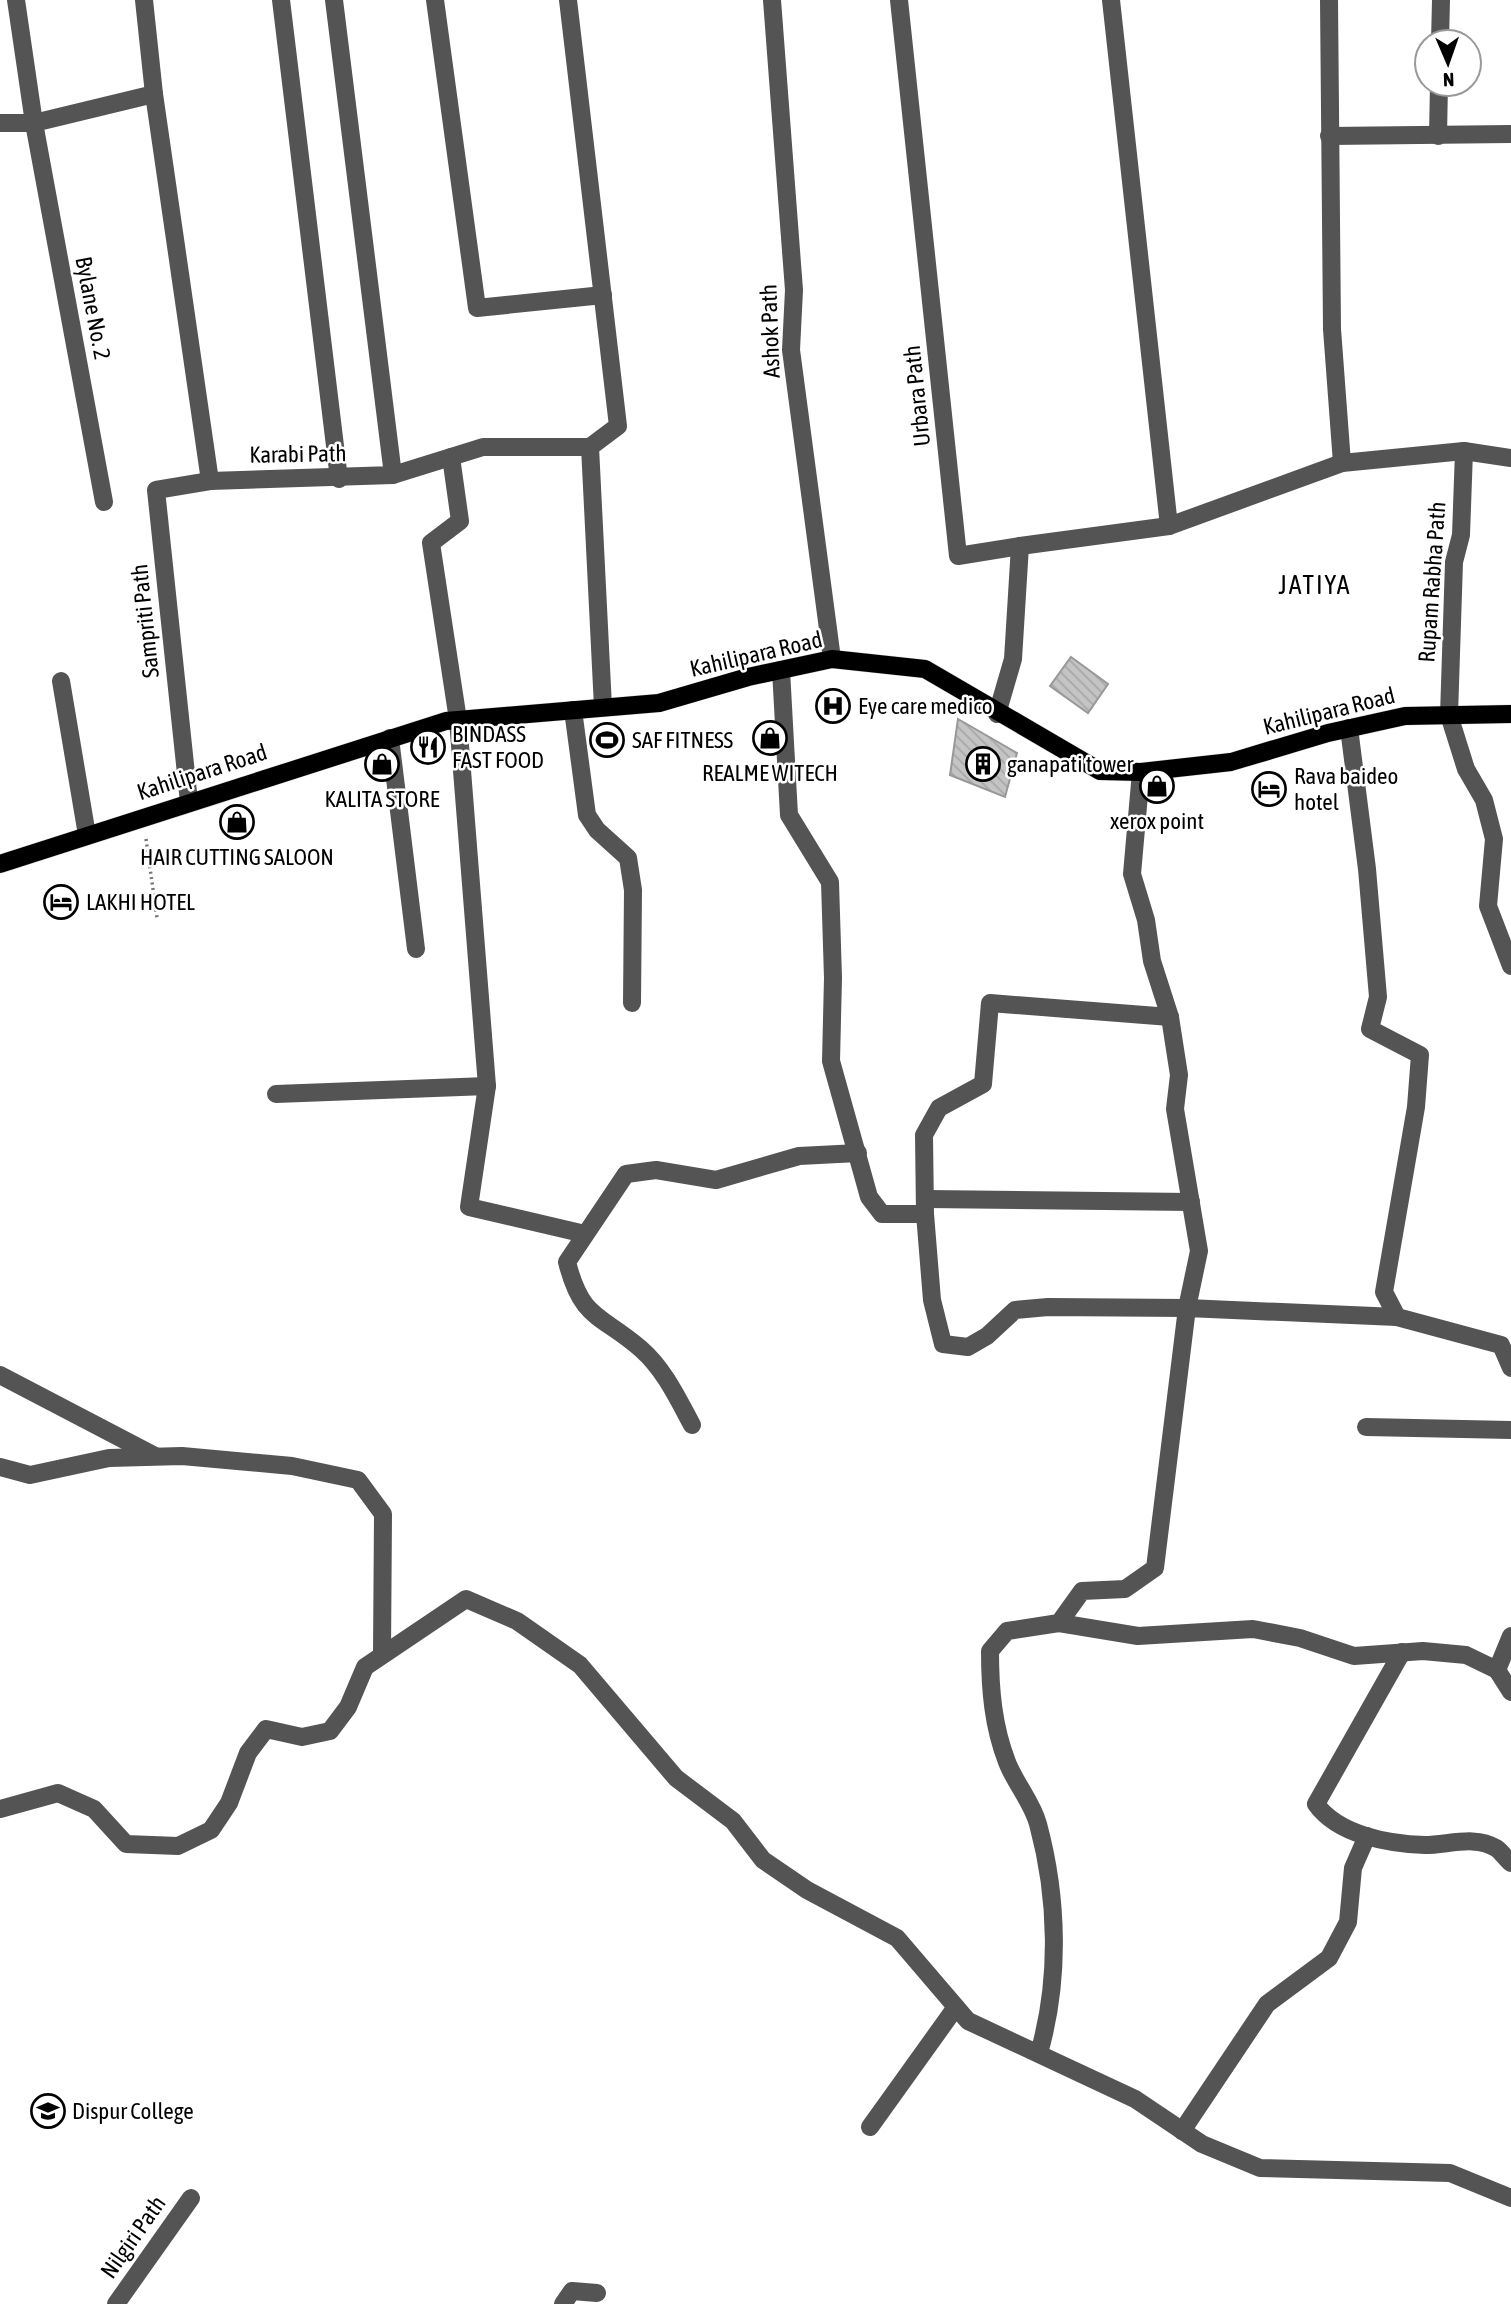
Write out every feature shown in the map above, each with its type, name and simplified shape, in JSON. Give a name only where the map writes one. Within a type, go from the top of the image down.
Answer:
[{"type":"main road","name":"Kahilipara Road","points":[[0,863],[390,738],[458,720],[659,703],[832,659],[925,669],[992,707],[997,714],[1100,771],[1141,772],[1231,762],[1349,728],[1405,716],[1511,715]]},
{"type":"street","name":"Bylane No. 2","points":[[16,0],[34,123],[104,502]]},
{"type":"street","points":[[144,0],[154,94],[210,481]]},
{"type":"street","points":[[281,0],[339,479]]},
{"type":"street","points":[[334,0],[393,475]]},
{"type":"street","points":[[435,0],[477,308],[603,295]]},
{"type":"street","points":[[568,0],[618,426],[590,447],[603,707]]},
{"type":"street","name":"Ashok Path","points":[[772,0],[794,290],[791,350],[832,659]]},
{"type":"street","name":"Urbara Path","points":[[899,0],[958,556],[1020,546]]},
{"type":"street","points":[[1111,0],[1169,526]]},
{"type":"street","points":[[1329,0],[1332,329],[1342,463]]},
{"type":"street","points":[[1440,28],[1441,0]]},
{"type":"street","points":[[0,123],[34,123],[154,94]]},
{"type":"street","points":[[1438,136],[1439,98]]},
{"type":"street","points":[[1329,136],[1511,134]]},
{"type":"street","name":"Karabi Path","points":[[210,481],[339,479],[393,475],[483,447],[590,447]]},
{"type":"street","points":[[997,714],[1013,659],[1020,546],[1169,526],[1342,463],[1464,451],[1511,458]]},
{"type":"street","name":"Rupam Rabha Path","points":[[1464,451],[1461,535],[1454,562],[1449,715],[1466,769],[1485,800],[1494,839],[1488,906],[1511,966]]},
{"type":"street","points":[[451,457],[460,521],[431,543],[458,720],[477,930],[486,1086],[468,1207],[585,1234]]},
{"type":"street","name":"Sampriti Path","points":[[189,802],[156,490],[210,481]]},
{"type":"street","points":[[781,670],[789,815],[830,882],[833,978],[831,1061],[869,1197],[882,1214],[926,1207],[1191,1202]]},
{"type":"street","points":[[61,681],[87,835]]},
{"type":"street","points":[[573,710],[587,814],[597,830],[628,858],[633,890],[632,1003]]},
{"type":"street","points":[[1349,728],[1367,869],[1378,998],[1370,1029],[1420,1055],[1416,1107],[1384,1292],[1397,1317]]},
{"type":"street","points":[[390,738],[416,949]]},
{"type":"street","points":[[1059,1623],[1082,1591],[1125,1589],[1155,1567],[1187,1308],[1199,1251],[1175,1109],[1179,1076],[1170,1017],[1152,961],[1146,920],[1132,874],[1141,772]]},
{"type":"street","points":[[1170,1017],[990,1003],[983,1084],[939,1108],[924,1135],[932,1300],[943,1344],[968,1347],[987,1336],[1015,1310],[1048,1307],[1187,1308],[1397,1317],[1500,1345],[1511,1368]]},
{"type":"street","points":[[276,1094],[486,1086]]},
{"type":"street","points":[[692,1425],[672,1386],[642,1350],[593,1316],[575,1290],[567,1262],[626,1174],[656,1170],[716,1181],[766,1163],[799,1156],[858,1153]]},
{"type":"street","points":[[0,1375],[157,1457]]},
{"type":"street","points":[[1366,1427],[1511,1430]]},
{"type":"street","points":[[0,1467],[30,1475],[109,1458],[182,1456],[292,1466],[358,1480],[383,1514],[382,1655]]},
{"type":"street","points":[[0,1809],[58,1793],[94,1809],[125,1844],[178,1846],[211,1830],[229,1803],[248,1753],[266,1728],[302,1737],[330,1731],[348,1707],[365,1667],[466,1600],[517,1621],[580,1665],[676,1778],[733,1821],[763,1860],[807,1890],[897,1938],[968,2021],[1135,2099],[1202,2144],[1260,2168],[1450,2174],[1510,2197]]},
{"type":"street","points":[[1039,2053],[1049,2018],[1054,1961],[1051,1891],[1038,1822],[1007,1761],[990,1699],[990,1651],[1007,1631],[1059,1623],[1138,1636],[1253,1629],[1300,1639],[1354,1656],[1402,1652],[1466,1655],[1497,1670],[1511,1692]]},
{"type":"street","points":[[1497,1670],[1511,1636]]},
{"type":"street","points":[[1402,1652],[1316,1804],[1327,1820],[1367,1836],[1424,1845],[1478,1842],[1496,1848],[1511,1863]]},
{"type":"street","points":[[1182,2131],[1267,2004],[1329,1958],[1348,1922],[1353,1868],[1367,1836]]},
{"type":"street","points":[[870,2127],[956,2007]]},
{"type":"street","name":"Nilgiri Path","points":[[116,2304],[191,2198]]},
{"type":"street","points":[[563,2304],[572,2291],[597,2293]]},
{"type":"path","points":[[146,839],[157,918]]},
{"type":"building","points":[[1071,657],[1108,684],[1088,713],[1050,686]]},
{"type":"building","name":"ganapati tower","points":[[958,719],[1017,753],[1005,797],[950,775]]},
{"type":"place","name":"Eye care medico","points":[[833,706]]},
{"type":"place","name":"REALME WITECH","points":[[770,738]]},
{"type":"place","name":"SAF FITNESS","points":[[607,740]]},
{"type":"place","name":"BINDASS FAST FOOD","points":[[428,747]]},
{"type":"place","name":"KALITA STORE","points":[[382,764]]},
{"type":"place","name":"ganapati tower","points":[[983,764]]},
{"type":"place","name":"xerox point","points":[[1157,786]]},
{"type":"place","name":"Rava baideo hotel","points":[[1269,789]]},
{"type":"place","name":"HAIR CUTTING SALOON","points":[[237,822]]},
{"type":"place","name":"LAKHI HOTEL","points":[[61,902]]},
{"type":"place","name":"Dispur College","points":[[48,2111]]},
{"type":"district","name":"JATIYA","points":[[1315,585]]}]
